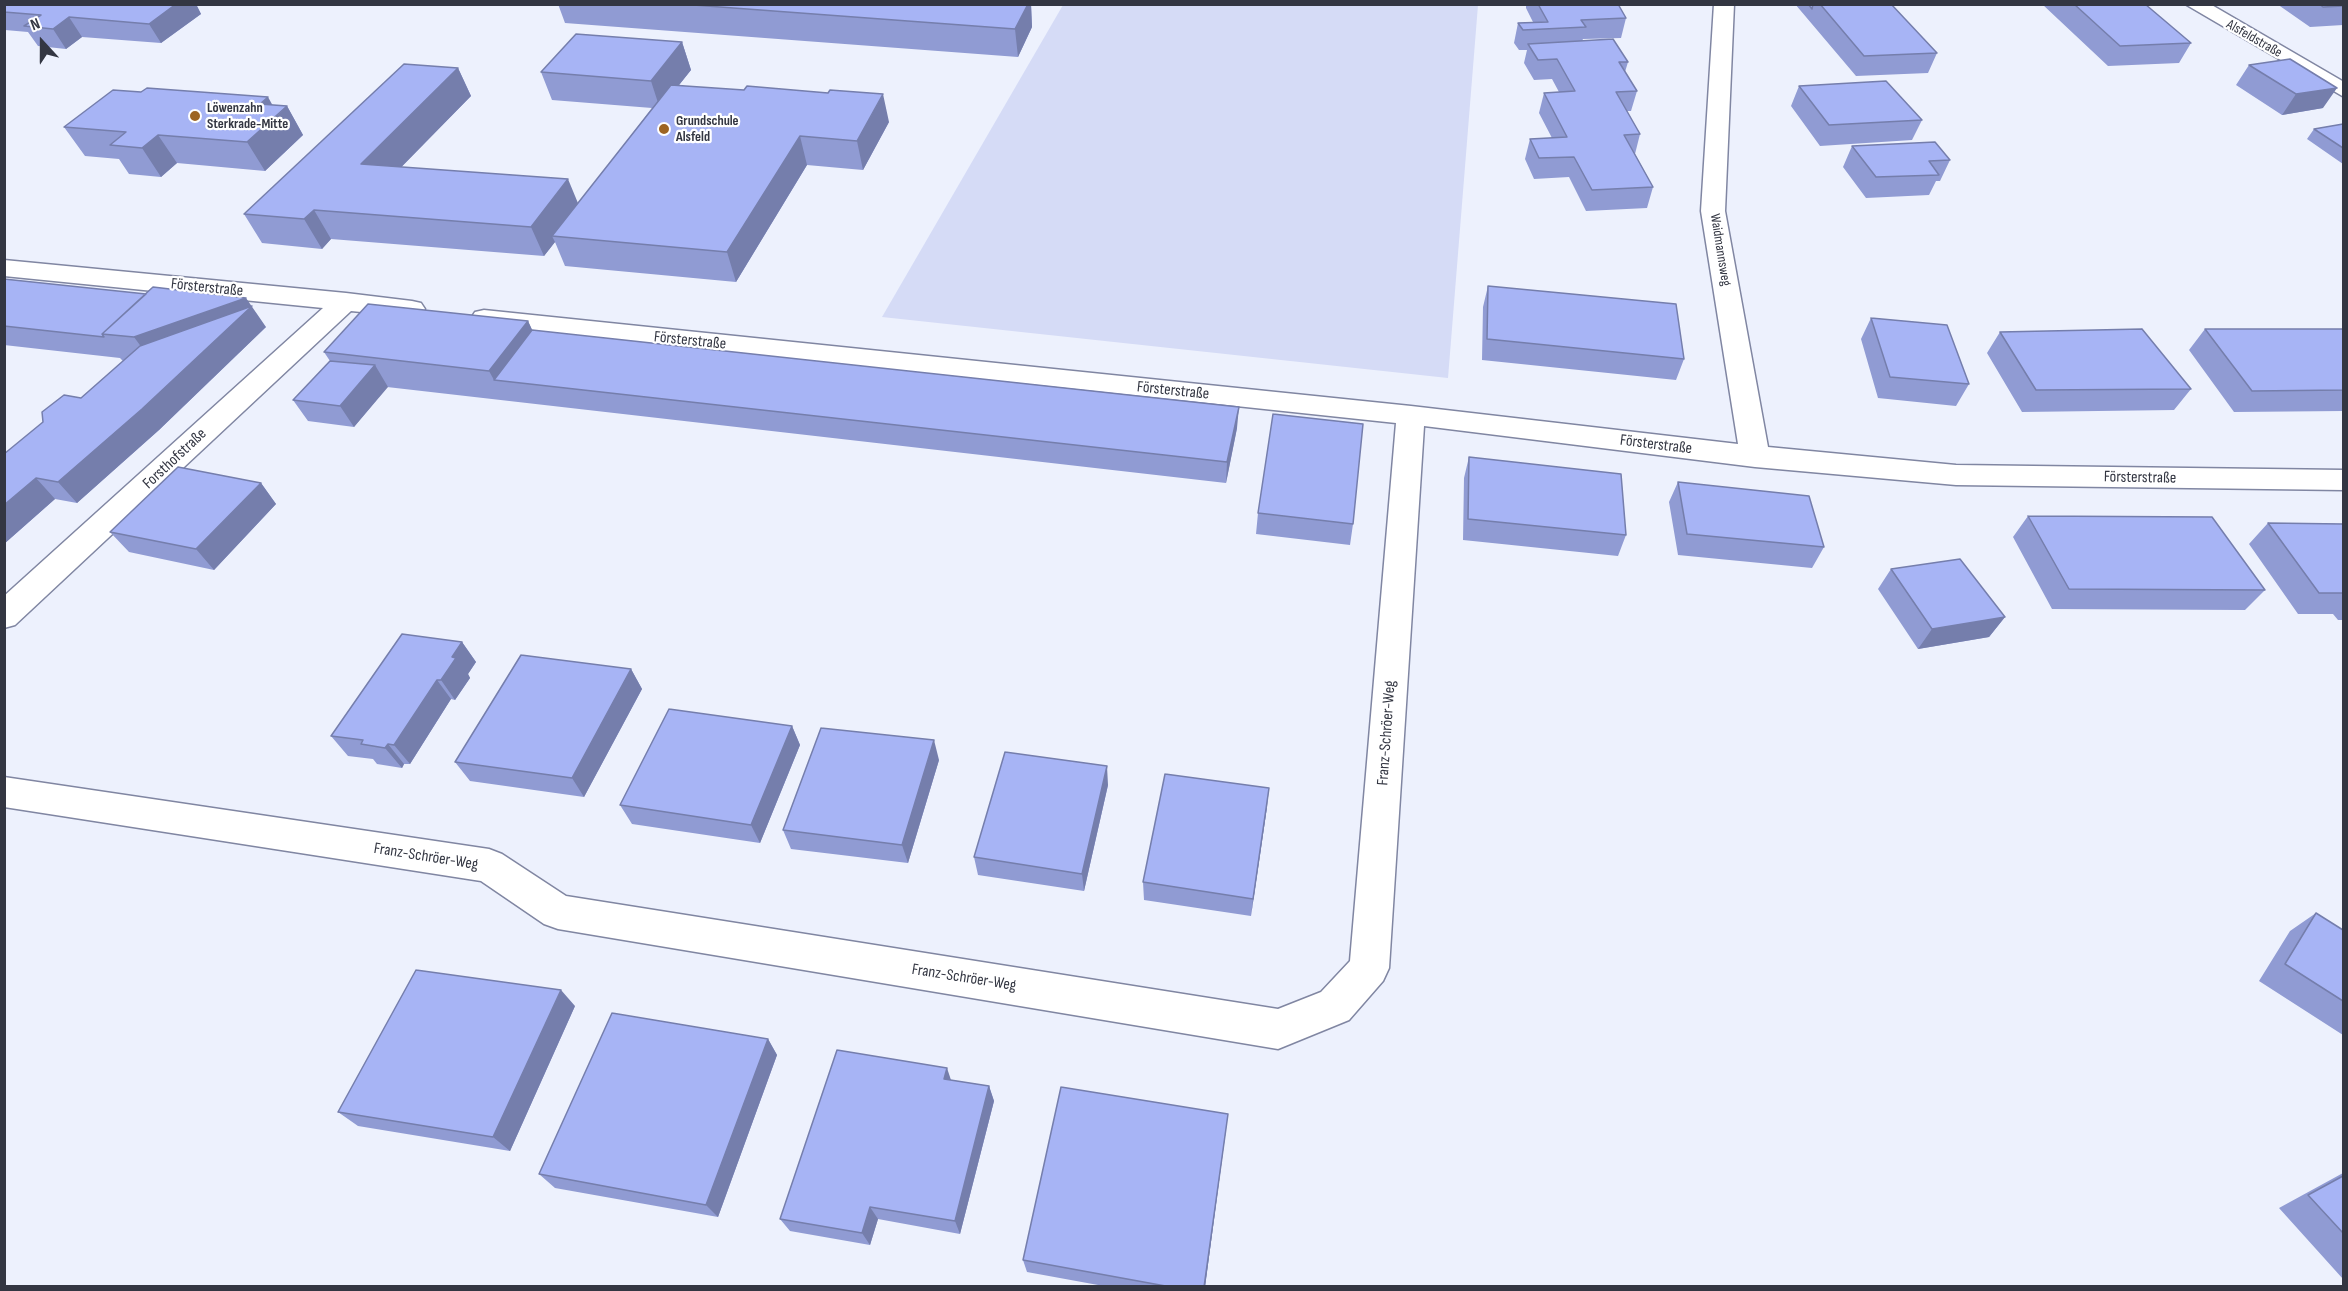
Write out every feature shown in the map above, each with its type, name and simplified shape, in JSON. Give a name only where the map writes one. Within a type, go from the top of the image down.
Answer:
[{"type":"street","name":"Waidmannsweg","points":[[1724,4],[1713,211],[1755,457]]},
{"type":"street","name":"Alsfeldstraße","points":[[2195,4],[2343,91]]},
{"type":"street","name":"Försterstraße","points":[[4,268],[346,301],[448,314],[1411,416],[1755,457],[1956,475],[2343,480]]},
{"type":"street","name":"Forsthofstraße","points":[[4,616],[346,301]]},
{"type":"street","name":"Franz-Schröer-Weg","points":[[4,792],[489,866],[558,912],[1278,1029],[1335,1006],[1369,968],[1411,416]]},
{"type":"shaded area","points":[[1063,5],[1478,5],[1448,378],[882,317]]},
{"type":"building","points":[[4,4],[176,4],[149,24],[69,17],[53,29],[24,26],[41,15],[4,12]]},
{"type":"building","points":[[680,4],[1028,4],[1015,29]]},
{"type":"building","points":[[1538,4],[1618,4],[1626,18],[1581,20],[1586,27],[1523,30],[1518,23],[1548,22]]},
{"type":"building","points":[[1820,4],[1891,4],[1937,53],[1864,56]]},
{"type":"building","points":[[2074,4],[2145,4],[2191,43],[2120,46]]},
{"type":"building","points":[[2319,4],[2343,4],[2343,6],[2323,7]]},
{"type":"building","points":[[576,34],[682,42],[651,81],[541,72]]},
{"type":"building","points":[[1613,39],[1628,62],[1619,62],[1637,91],[1616,92],[1640,134],[1624,135],[1653,187],[1592,190],[1574,157],[1539,158],[1530,139],[1567,137],[1544,93],[1575,91],[1557,59],[1538,60],[1528,44]]},
{"type":"building","points":[[2290,59],[2337,88],[2296,94],[2249,65]]},
{"type":"building","points":[[404,64],[458,68],[361,164],[568,179],[531,227],[314,210],[304,219],[244,214]]},
{"type":"building","points":[[1886,81],[1922,120],[1829,125],[1799,86]]},
{"type":"building","points":[[671,85],[744,90],[747,86],[828,93],[830,90],[883,94],[857,141],[800,136],[727,252],[552,236]]},
{"type":"building","points":[[147,88],[268,97],[260,104],[287,106],[247,142],[158,135],[142,148],[110,145],[126,132],[64,127],[113,90],[141,92]]},
{"type":"building","points":[[2343,124],[2343,148],[2314,129]]},
{"type":"building","points":[[1935,142],[1950,160],[1929,161],[1939,175],[1876,177],[1852,146]]},
{"type":"building","points":[[4,279],[146,294],[102,334],[104,337],[4,326]]},
{"type":"building","points":[[1488,286],[1676,304],[1684,359],[1487,339]]},
{"type":"building","points":[[153,287],[246,298],[134,337],[102,334]]},
{"type":"building","points":[[368,304],[528,321],[489,371],[324,352]]},
{"type":"building","points":[[252,306],[142,409],[58,482],[36,478],[4,505],[4,454],[43,422],[42,412],[64,395],[81,398],[140,346]]},
{"type":"building","points":[[1871,318],[1947,325],[1969,384],[1890,377]]},
{"type":"building","points":[[2142,329],[2191,389],[2036,390],[2000,332]]},
{"type":"building","points":[[2205,329],[2343,329],[2343,390],[2252,391]]},
{"type":"building","points":[[532,330],[1239,407],[1227,462],[494,380]]},
{"type":"building","points":[[330,361],[375,365],[340,406],[293,400]]},
{"type":"building","points":[[1273,414],[1363,424],[1353,524],[1258,513]]},
{"type":"building","points":[[1469,457],[1621,474],[1626,535],[1468,519]]},
{"type":"building","points":[[178,467],[261,483],[196,549],[110,532]]},
{"type":"building","points":[[1678,482],[1809,496],[1824,547],[1687,534]]},
{"type":"building","points":[[2028,516],[2212,517],[2265,590],[2069,589]]},
{"type":"building","points":[[2268,523],[2343,524],[2343,593],[2319,593]]},
{"type":"building","points":[[1960,559],[2005,617],[1932,629],[1891,569]]},
{"type":"building","points":[[402,634],[462,642],[452,657],[456,658],[441,680],[437,680],[394,745],[388,744],[385,748],[361,744],[363,740],[331,736]]},
{"type":"building","points":[[521,655],[631,669],[572,778],[455,762]]},
{"type":"building","points":[[669,709],[792,726],[751,825],[620,805]]},
{"type":"building","points":[[821,728],[934,740],[902,845],[783,830]]},
{"type":"building","points":[[1005,752],[1107,766],[1082,874],[974,857]]},
{"type":"building","points":[[1165,774],[1269,788],[1253,899],[1143,882]]},
{"type":"building","points":[[2316,913],[2343,930],[2343,1001],[2285,964]]},
{"type":"building","points":[[416,970],[561,990],[493,1137],[338,1112]]},
{"type":"building","points":[[612,1013],[768,1039],[706,1205],[539,1174]]},
{"type":"building","points":[[837,1050],[947,1068],[944,1079],[989,1086],[955,1221],[870,1207],[862,1233],[780,1219]]},
{"type":"building","points":[[1061,1087],[1228,1114],[1204,1287],[1171,1287],[1023,1260]]},
{"type":"building","points":[[2343,1176],[2343,1233],[2308,1195]]},
{"type":"place","name":"Löwenzahn Sterkrade-Mitte","points":[[195,116]]},
{"type":"place","name":"Grundschule Alsfeld","points":[[664,129]]}]
